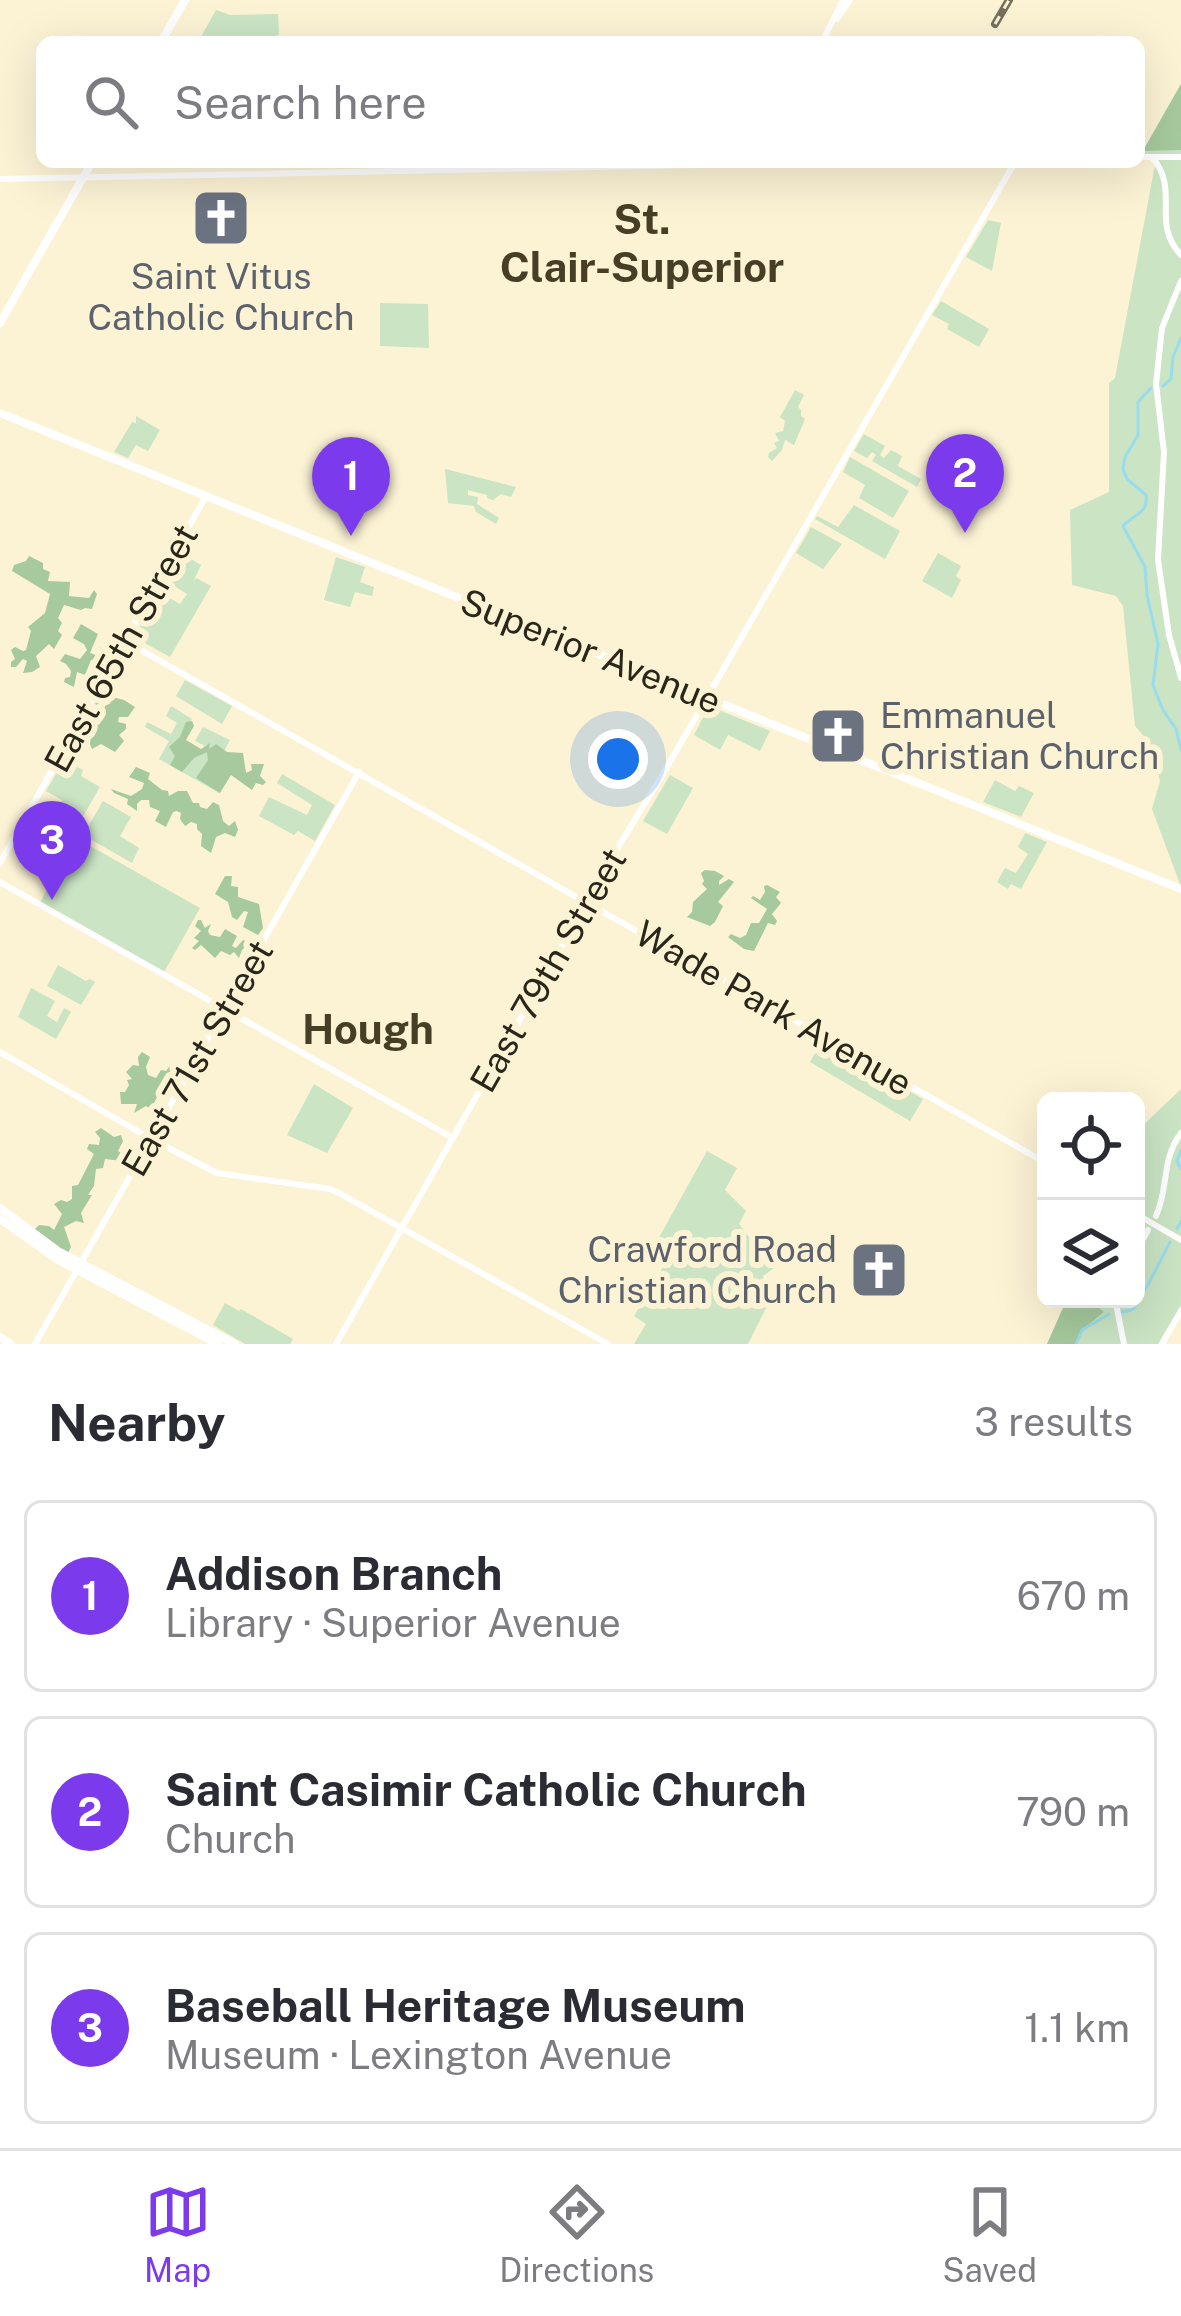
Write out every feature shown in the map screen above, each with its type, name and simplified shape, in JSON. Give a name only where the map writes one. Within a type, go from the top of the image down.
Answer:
[{"type":"main road","points":[[163,36],[184,0]]},
{"type":"main road","points":[[0,323],[89,168]]},
{"type":"main road","name":"Superior Avenue","points":[[0,413],[1166,888],[1181,890]]},
{"type":"main road","points":[[0,1208],[78,1267],[218,1344]]},
{"type":"main road","points":[[0,1219],[38,1248],[235,1344]]},
{"type":"main road","points":[[0,1337],[11,1344]]},
{"type":"street","points":[[825,36],[847,0]]},
{"type":"street","points":[[1145,157],[1181,157]]},
{"type":"street","points":[[1153,157],[1166,180],[1167,233],[1181,255]]},
{"type":"street","points":[[0,179],[474,168]]},
{"type":"street","name":"East 79th Street","points":[[336,1344],[1012,168]]},
{"type":"street","points":[[1181,281],[1162,328],[1156,388],[1164,452],[1159,564],[1168,635],[1181,678]]},
{"type":"street","name":"East 65th Street","points":[[0,863],[206,496]]},
{"type":"street","name":"Wade Park Avenue","points":[[125,641],[1037,1158]]},
{"type":"street","name":"East 71st Street","points":[[35,1344],[359,772]]},
{"type":"street","points":[[0,882],[453,1138]]},
{"type":"street","points":[[0,1052],[151,1139],[227,1176],[330,1190],[608,1344]]},
{"type":"street","points":[[1156,1216],[1163,1198],[1167,1156],[1181,1133]]},
{"type":"street","points":[[1145,1219],[1181,1240]]},
{"type":"street","points":[[1145,1236],[1148,1230]]},
{"type":"street","points":[[1117,1308],[1124,1344]]},
{"type":"street","points":[[1162,1344],[1181,1311]]},
{"type":"green space","points":[[216,10],[230,15],[278,14],[279,35],[201,36]]},
{"type":"green space","points":[[1181,84],[1181,887],[1152,809],[1160,781],[1149,742],[1135,726],[1123,606],[1116,596],[1072,585],[1070,510],[1109,492],[1109,383],[1115,378],[1155,165],[1152,157],[1145,157],[1145,147]]},
{"type":"green space","points":[[1181,84],[1181,150],[1145,147]]},
{"type":"green space","points":[[988,220],[1001,223],[992,271],[966,257]]},
{"type":"green space","points":[[941,301],[989,329],[979,347],[932,315]]},
{"type":"green space","points":[[380,303],[428,304],[429,348],[380,346]]},
{"type":"green space","points":[[795,390],[804,395],[798,407],[805,419],[794,445],[785,440],[772,461],[769,453],[779,441],[775,433],[783,431],[785,421],[780,417]]},
{"type":"green space","points":[[136,416],[160,430],[148,451],[136,445],[128,458],[114,452],[132,422],[136,423]]},
{"type":"green space","points":[[864,434],[885,446],[880,455],[884,458],[891,450],[902,456],[898,466],[921,479],[917,487],[872,461],[876,455],[872,452],[867,458],[854,451]]},
{"type":"green space","points":[[850,457],[909,491],[893,518],[859,498],[865,485],[843,472]]},
{"type":"green space","points":[[445,469],[516,487],[511,497],[501,494],[493,500],[468,490],[468,495],[478,497],[477,504],[499,518],[496,524],[474,506],[448,503]]},
{"type":"green space","points":[[854,505],[900,531],[885,559],[815,519],[838,527]]},
{"type":"green space","points":[[811,527],[842,544],[823,569],[796,553]]},
{"type":"green space","points":[[181,553],[201,565],[193,582],[196,578],[211,586],[170,657],[141,641],[144,635],[137,631],[159,592],[180,604],[187,594],[165,580]]},
{"type":"green space","points":[[938,553],[961,566],[956,576],[961,580],[952,598],[922,581]]},
{"type":"green space","points":[[29,556],[50,572],[48,581],[70,582],[69,596],[89,598],[94,590],[97,594],[92,609],[64,605],[58,618],[62,635],[54,649],[49,644],[36,656],[40,667],[23,673],[27,661],[11,667],[15,659],[11,650],[26,650],[28,627],[45,613],[50,594],[12,571]]},
{"type":"green space","points":[[336,557],[365,567],[360,582],[374,587],[372,596],[355,592],[350,607],[324,600]]},
{"type":"green space","points":[[81,624],[98,634],[90,653],[96,655],[101,647],[101,659],[91,660],[85,675],[77,672],[74,687],[64,682],[71,671],[60,661],[65,654],[80,659],[87,650],[73,638]]},
{"type":"green space","points":[[185,680],[232,706],[222,724],[176,696]]},
{"type":"green space","points":[[104,685],[108,696],[135,707],[128,717],[119,717],[126,729],[119,735],[124,741],[115,752],[101,744],[92,749],[85,732],[100,724],[105,706],[111,703],[105,700],[96,705]]},
{"type":"green space","points":[[171,706],[192,719],[178,745],[203,753],[207,744],[195,741],[203,727],[230,740],[216,766],[230,774],[219,793],[159,759],[169,741],[145,727],[147,722],[171,734],[177,723],[166,716]]},
{"type":"green space","points":[[709,706],[770,731],[760,751],[728,735],[720,750],[694,735]]},
{"type":"green space","points":[[192,721],[186,740],[201,749],[210,743],[209,749],[216,744],[227,752],[243,753],[246,773],[252,770],[251,764],[264,764],[260,776],[266,782],[256,783],[252,790],[231,775],[220,793],[196,778],[208,760],[207,752],[182,772],[170,765],[175,756],[169,747],[186,722]]},
{"type":"green space","points":[[64,760],[100,787],[74,832],[56,821],[62,800],[46,791]]},
{"type":"green space","points":[[136,767],[150,773],[148,779],[169,796],[187,791],[200,807],[207,809],[213,802],[219,805],[223,821],[229,826],[235,821],[235,837],[225,833],[216,837],[211,853],[201,846],[197,824],[185,826],[181,813],[173,812],[166,827],[155,821],[160,811],[150,807],[149,800],[141,800],[137,811],[127,804],[128,799],[111,789],[131,796],[142,789],[144,783],[129,777]]},
{"type":"green space","points":[[282,774],[335,805],[315,841],[259,816],[269,797],[307,815],[312,805],[277,783]]},
{"type":"green space","points":[[670,775],[693,788],[667,834],[643,821]]},
{"type":"green space","points":[[995,780],[1015,791],[1019,786],[1034,793],[1021,817],[983,802]]},
{"type":"green space","points":[[103,801],[131,817],[120,836],[139,848],[132,863],[83,835]]},
{"type":"green space","points":[[1025,833],[1047,842],[1021,889],[1011,884],[1008,889],[997,882],[1005,868],[1016,873],[1028,854],[1018,847]]},
{"type":"green space","points":[[76,838],[200,908],[163,974],[39,904]]},
{"type":"green space","points":[[705,870],[724,876],[719,885],[729,879],[734,882],[718,902],[723,906],[710,926],[687,917],[693,902],[707,889],[702,884]]},
{"type":"green space","points":[[225,876],[232,876],[231,886],[238,887],[238,897],[259,904],[263,928],[258,935],[243,927],[248,912],[237,920],[228,902],[215,894]]},
{"type":"green space","points":[[767,885],[780,892],[776,897],[781,903],[772,914],[777,921],[768,923],[754,951],[744,949],[728,937],[740,938],[751,923],[759,923],[767,909],[751,898],[760,900]]},
{"type":"green space","points":[[198,920],[205,928],[211,924],[210,935],[220,937],[225,929],[237,936],[232,946],[236,948],[243,940],[250,943],[239,958],[234,952],[221,951],[215,958],[201,945],[195,950],[199,941],[194,938],[201,931],[195,926]]},
{"type":"green space","points":[[58,965],[95,982],[81,1005],[47,986]]},
{"type":"green space","points":[[31,988],[55,1001],[47,1016],[57,1022],[64,1008],[71,1012],[56,1039],[18,1017]]},
{"type":"green space","points":[[821,1041],[923,1099],[910,1121],[810,1062]]},
{"type":"green space","points":[[142,1052],[150,1057],[148,1075],[156,1078],[161,1070],[173,1070],[161,1087],[171,1094],[167,1099],[158,1095],[151,1109],[146,1106],[134,1113],[137,1104],[121,1104],[120,1092],[129,1085],[127,1080],[132,1079],[126,1072],[139,1066]]},
{"type":"green space","points":[[314,1084],[353,1108],[327,1153],[287,1135]]},
{"type":"green space","points":[[1181,1089],[1181,1305],[1158,1344],[1047,1344],[1063,1308],[1145,1308],[1145,1123]]},
{"type":"green space","points":[[101,1128],[114,1137],[121,1135],[118,1151],[125,1155],[122,1161],[105,1159],[103,1168],[96,1169],[88,1195],[92,1195],[81,1213],[84,1223],[64,1227],[71,1247],[68,1253],[33,1231],[39,1225],[54,1230],[62,1214],[54,1204],[72,1199],[72,1186],[78,1185],[94,1154],[87,1149],[89,1144],[99,1145],[95,1132]]},
{"type":"green space","points":[[707,1151],[737,1168],[725,1190],[746,1211],[739,1224],[759,1250],[776,1238],[789,1251],[763,1276],[775,1301],[765,1310],[748,1344],[634,1344],[646,1324],[634,1316],[671,1253],[656,1243]]},
{"type":"green space","points":[[225,1303],[293,1339],[290,1344],[245,1344],[213,1325]]},
{"type":"green space","points":[[1063,1308],[1104,1312],[1082,1330],[1076,1344],[1047,1344]]},
{"type":"waterway","points":[[1163,386],[1171,379],[1181,338]]},
{"type":"waterway","points":[[1151,388],[1138,402],[1138,435],[1123,469],[1146,501],[1143,510],[1123,526],[1145,567],[1158,644],[1153,685],[1176,729],[1181,750]]},
{"type":"waterway","points":[[1181,1150],[1177,1161],[1181,1169]]},
{"type":"waterway","points":[[1177,1229],[1181,1221]]},
{"type":"waterway","points":[[1122,1312],[1136,1305],[1170,1242]]},
{"type":"waterway","points":[[1076,1344],[1082,1330],[1109,1314]]},
{"type":"railway","points":[[995,24],[1009,0]]},
{"type":"place","name":"Saint Vitus Catholic Church","points":[[221,218]]},
{"type":"place","name":"Saint Casimir Catholic Church","points":[[965,533]]},
{"type":"place","name":"Addison Branch","points":[[351,536]]},
{"type":"place","name":"Emmanuel Christian Church","points":[[838,736]]},
{"type":"place","name":"Baseball Heritage Museum","points":[[52,900]]},
{"type":"place","name":"Crawford Road Christian Church","points":[[879,1270]]},
{"type":"district","name":"St. Clair-Superior","points":[[642,243]]},
{"type":"district","name":"Hough","points":[[368,1029]]}]
